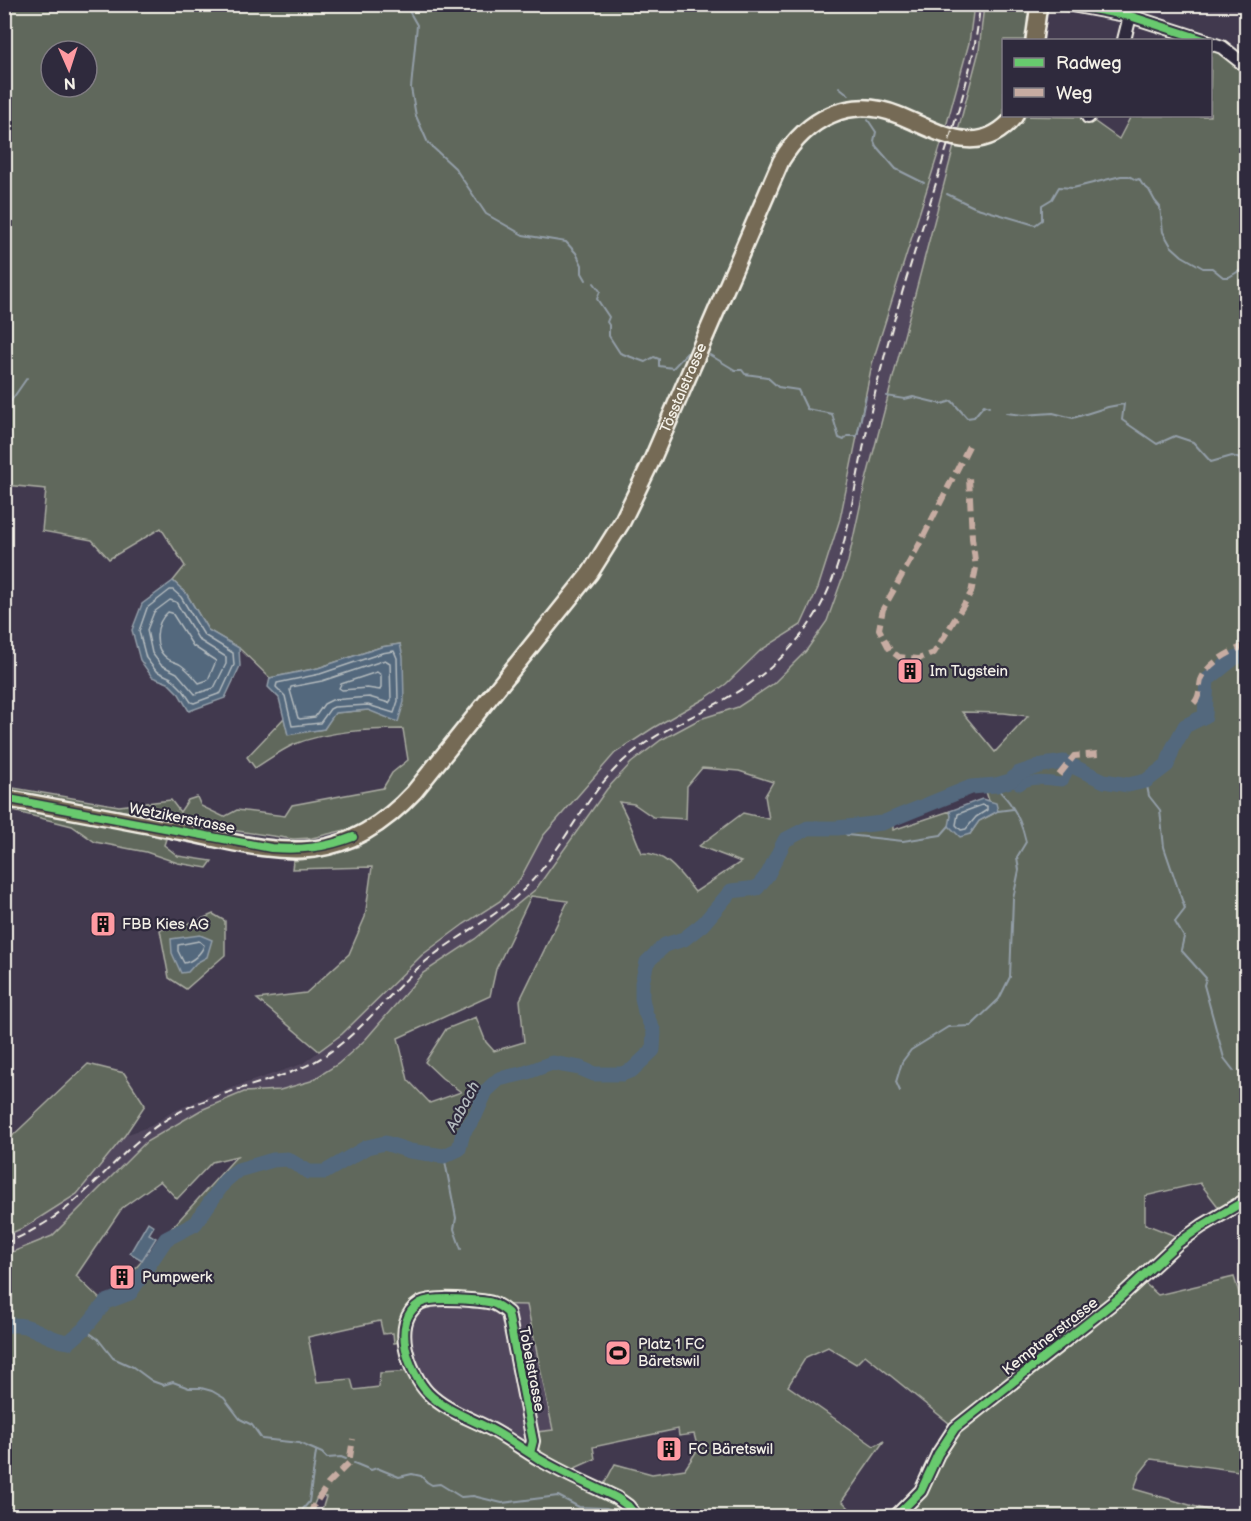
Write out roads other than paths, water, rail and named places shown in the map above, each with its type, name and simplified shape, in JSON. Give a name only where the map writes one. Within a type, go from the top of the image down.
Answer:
[{"type":"main road","points":[[1034,39],[1039,4]]},
{"type":"main road","name":"Tösstalstrasse","points":[[397,811],[559,614],[612,539],[652,460],[781,161],[798,137],[808,127],[824,117],[855,109],[876,109],[897,114],[938,134],[961,139],[989,135],[1001,129],[1014,117]]},
{"type":"main road","name":"Wetzikerstrasse","points":[[4,798],[240,843],[291,850],[332,845],[378,825],[397,811]]},
{"type":"street","points":[[1066,4],[1090,6],[1130,16],[1201,39]]},
{"type":"street","points":[[1124,39],[1130,16]]},
{"type":"street","points":[[1212,44],[1222,47],[1246,66]]},
{"type":"street","name":"Kemptnerstrasse","points":[[896,1516],[921,1491],[938,1454],[956,1428],[1119,1298],[1178,1243],[1246,1200]]},
{"type":"street","name":"Tobelstrasse","points":[[530,1454],[533,1442],[507,1313],[496,1303],[459,1299],[421,1303],[411,1313],[404,1331],[408,1357],[413,1371],[427,1392],[444,1406],[495,1432],[530,1454],[617,1498],[636,1516]]},
{"type":"water","points":[[173,581],[186,593],[208,630],[239,648],[240,666],[225,698],[189,711],[179,694],[168,683],[152,677],[140,660],[132,630],[142,604]]},
{"type":"water","points":[[400,644],[403,657],[404,702],[398,722],[368,710],[335,713],[324,729],[288,735],[279,698],[268,687],[270,678],[318,668],[381,647]]},
{"type":"water","points":[[982,799],[996,803],[998,811],[979,821],[970,834],[960,837],[949,826],[950,811]]},
{"type":"water","points":[[200,935],[212,940],[207,957],[196,963],[188,972],[181,973],[172,953],[171,939]]},
{"type":"water","points":[[148,1222],[154,1226],[149,1234],[156,1238],[142,1260],[130,1253]]},
{"type":"waterway","points":[[405,4],[417,25],[411,88],[416,116],[428,143],[455,168],[486,214],[523,235],[566,242],[576,253],[586,280]]},
{"type":"waterway","points":[[839,87],[849,95]]},
{"type":"waterway","points":[[868,120],[876,132],[874,141],[876,146],[896,169],[924,183]]},
{"type":"waterway","points":[[947,194],[974,207],[1035,225],[1042,220],[1042,205],[1052,199],[1059,187],[1073,188],[1129,176],[1136,180],[1139,179],[1149,190],[1160,207],[1163,232],[1171,246],[1182,256],[1203,268],[1212,268],[1223,277],[1229,277],[1239,271]]},
{"type":"waterway","points":[[594,283],[600,291],[597,299],[609,317],[607,322],[609,336],[620,353],[645,362],[654,357],[659,359],[659,366],[673,368],[687,353]]},
{"type":"waterway","points":[[710,355],[735,370],[742,370],[745,374],[767,377],[778,387],[798,390],[807,409],[832,414],[839,438],[844,440],[847,436],[857,436],[866,396]]},
{"type":"waterway","points":[[4,411],[27,378]]},
{"type":"waterway","points":[[886,396],[905,399],[913,397],[942,404],[952,401],[967,418],[974,417],[984,405],[989,407]]},
{"type":"waterway","points":[[1006,413],[1023,415],[1053,413],[1073,418],[1124,404],[1122,420],[1157,444],[1175,436],[1193,442],[1211,462],[1232,456],[1240,459],[1246,450]]},
{"type":"waterway","name":"Aabach","points":[[4,1326],[22,1326],[69,1342],[84,1329],[106,1302],[130,1293],[166,1239],[195,1224],[225,1181],[238,1170],[273,1160],[287,1159],[309,1172],[325,1172],[367,1147],[385,1143],[410,1151],[444,1156],[459,1149],[463,1133],[475,1116],[486,1091],[499,1079],[552,1063],[580,1068],[594,1074],[622,1074],[632,1070],[653,1050],[654,1032],[645,1012],[642,998],[642,983],[647,962],[665,945],[684,939],[703,924],[731,891],[757,888],[768,874],[785,840],[808,828],[837,828],[882,823],[971,787],[996,785],[1010,781],[1019,773],[1043,765],[1064,762],[1104,781],[1128,785],[1146,781],[1167,765],[1185,726],[1205,716],[1207,680],[1233,659],[1246,653]]},
{"type":"waterway","points":[[1010,781],[1020,786],[1029,781],[1061,782],[1064,781],[1072,764]]},
{"type":"waterway","points":[[1146,781],[1149,796],[1160,810],[1164,847],[1185,909],[1175,922],[1184,937],[1181,950],[1206,978],[1204,985],[1224,1058],[1234,1071]]},
{"type":"waterway","points":[[900,1091],[896,1082],[902,1062],[911,1050],[948,1027],[971,1026],[999,999],[1010,977],[1013,899],[1019,870],[1017,857],[1026,842],[1016,813],[996,785]]},
{"type":"waterway","points":[[998,811],[1013,809]]},
{"type":"waterway","points":[[837,828],[847,835],[903,841],[941,835],[949,826]]},
{"type":"waterway","points":[[1240,1082],[1246,1088]]},
{"type":"waterway","points":[[444,1156],[456,1218],[454,1229],[461,1249]]},
{"type":"waterway","points":[[84,1329],[98,1339],[113,1358],[133,1367],[152,1381],[163,1385],[173,1382],[189,1388],[201,1388],[224,1398],[240,1419],[252,1425],[262,1439],[299,1443],[322,1453],[327,1458],[346,1459]]},
{"type":"waterway","points":[[300,1516],[309,1502],[316,1452]]},
{"type":"waterway","points":[[354,1463],[371,1470],[377,1468],[399,1477],[412,1474],[421,1476],[432,1485],[440,1484],[461,1497],[473,1496],[502,1503],[558,1496],[579,1507],[606,1508],[616,1511],[620,1516]]},
{"type":"railway","points":[[4,1244],[42,1225],[68,1207],[140,1139],[181,1111],[294,1071],[329,1053],[358,1029],[425,962],[498,912],[520,893],[549,859],[600,787],[630,755],[664,731],[739,691],[764,673],[798,640],[824,600],[840,556],[867,428],[890,337],[966,83],[975,44],[980,4]]},
{"type":"place","name":"Im Tugstein","points":[[910,671]]},
{"type":"place","name":"FBB Kies AG","points":[[103,924]]},
{"type":"place","name":"Pumpwerk","points":[[122,1277]]},
{"type":"place","name":"Platz 1 FC Bäretswil","points":[[618,1353]]},
{"type":"place","name":"FC Bäretswil","points":[[669,1449]]}]
